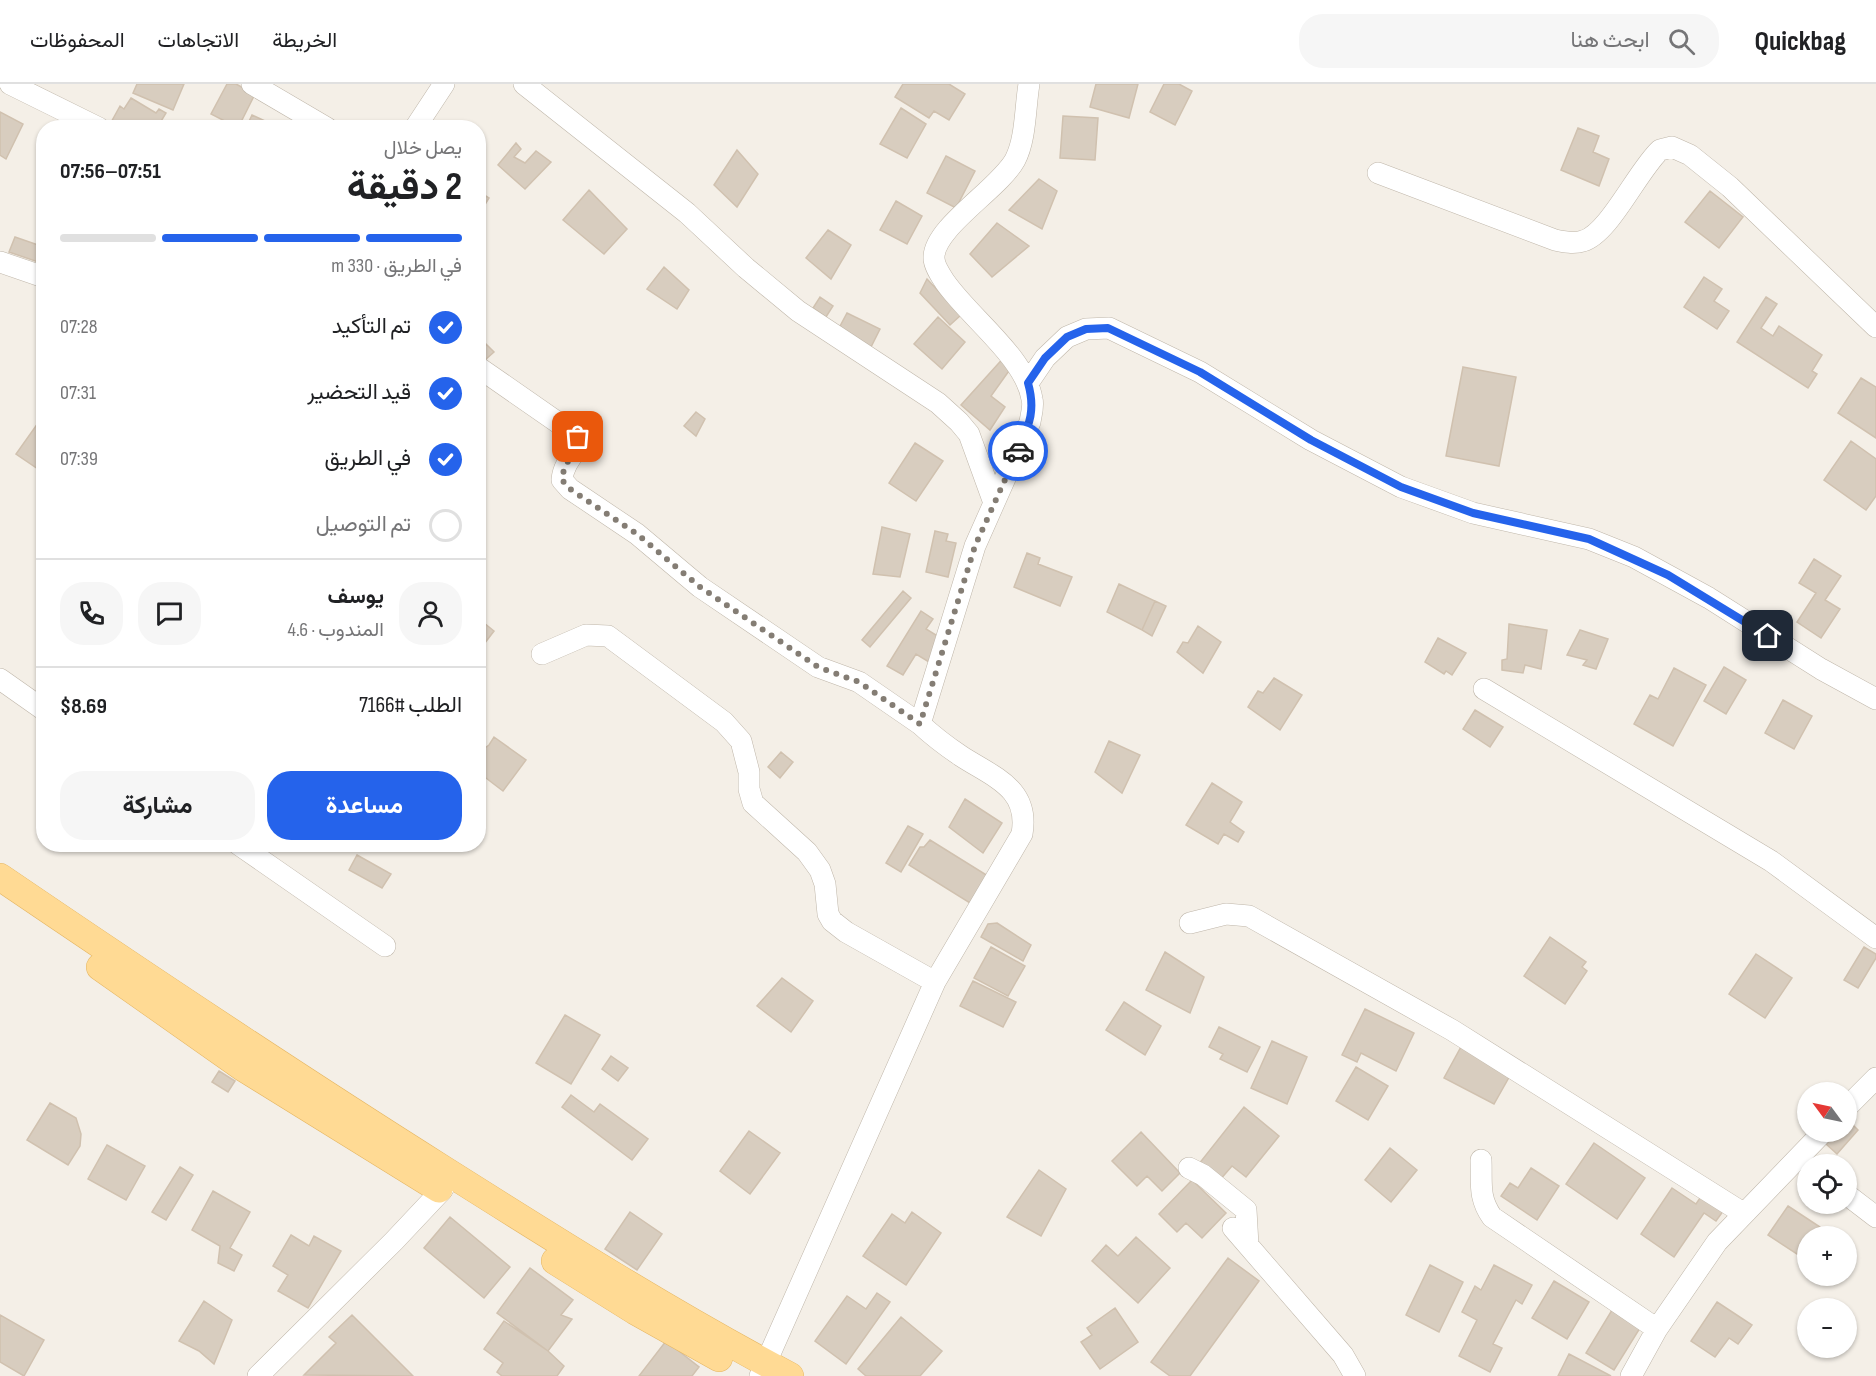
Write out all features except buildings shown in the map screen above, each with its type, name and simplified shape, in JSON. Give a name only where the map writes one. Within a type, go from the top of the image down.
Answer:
[{"type":"main road","points":[[0,877],[446,1182]]},
{"type":"main road","points":[[0,898],[242,1067],[446,1182],[536,1229],[759,1372],[790,1376]]},
{"type":"street","points":[[10,84],[83,120]]},
{"type":"street","points":[[252,84],[313,120]]},
{"type":"street","points":[[420,120],[444,84]]},
{"type":"street","points":[[524,84],[641,174],[798,311],[938,404],[959,422],[969,434],[994,503]]},
{"type":"street","points":[[920,724],[975,546],[1030,422],[1033,401],[1023,371],[953,293],[938,272],[934,258],[938,241],[947,229],[993,188],[1013,163],[1019,151],[1029,84]]},
{"type":"street","points":[[1378,174],[1555,240],[1574,243],[1584,241],[1602,227],[1660,150],[1672,147],[1690,155],[1730,187],[1876,327]]},
{"type":"street","points":[[0,262],[36,274]]},
{"type":"street","points":[[1028,383],[1045,358],[1067,337],[1086,329],[1108,328],[1200,372],[1311,440],[1401,487],[1473,513],[1589,539],[1634,557],[1709,598],[1821,669],[1876,699]]},
{"type":"street","points":[[486,373],[583,440],[566,465],[563,474],[562,480],[570,489],[637,534],[700,587],[818,667],[859,682],[920,724],[944,744],[1000,780],[1013,792],[1025,816],[1022,834],[935,982],[759,1372]]},
{"type":"street","points":[[542,654],[586,635],[608,636],[724,722],[741,741],[745,750],[753,803],[807,852],[820,870],[825,884],[828,914],[832,921],[846,932],[935,982]]},
{"type":"street","points":[[0,679],[36,704]]},
{"type":"street","points":[[1484,688],[1770,861],[1876,938]]},
{"type":"street","points":[[250,852],[385,946]]},
{"type":"street","points":[[1190,923],[1226,914],[1249,916],[1452,1030],[1743,1213]]},
{"type":"street","points":[[1857,1097],[1876,1078]]},
{"type":"street","points":[[1481,1160],[1483,1205],[1492,1217],[1657,1329]]},
{"type":"street","points":[[1631,1376],[1657,1329],[1717,1242],[1743,1213],[1797,1165]]},
{"type":"street","points":[[1189,1168],[1203,1175],[1246,1210],[1248,1245]]},
{"type":"street","points":[[258,1376],[394,1241],[446,1182]]},
{"type":"street","points":[[1857,1202],[1876,1217]]},
{"type":"street","points":[[1233,1228],[1344,1355],[1355,1376]]},
{"type":"way so far","points":[[578,437],[583,440],[566,465],[562,480],[570,489],[637,534],[700,587],[818,667],[859,682],[920,724],[975,546],[1018,451]]},
{"type":"route","points":[[1018,451],[1030,422],[1033,401],[1028,383],[1045,358],[1067,337],[1086,329],[1108,328],[1200,372],[1311,440],[1401,487],[1473,513],[1531,524],[1589,539],[1634,557],[1709,598],[1768,636]]}]
